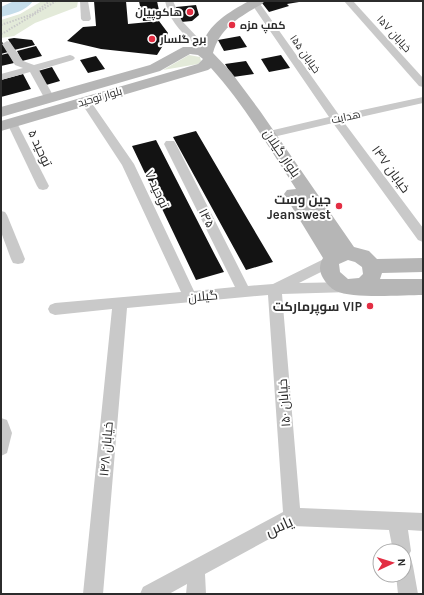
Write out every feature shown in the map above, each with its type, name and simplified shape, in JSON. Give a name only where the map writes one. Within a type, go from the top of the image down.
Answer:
[{"type":"main road","points":[[204,62],[191,45],[202,29],[221,12],[240,1]]},
{"type":"main road","points":[[204,62],[208,43],[214,31],[233,16],[257,2]]},
{"type":"main road","name":"بلوار توحید","points":[[1,112],[155,68],[174,58],[191,45]]},
{"type":"main road","name":"بلوار توحید","points":[[7,124],[85,101],[204,62]]},
{"type":"main road","name":"بلوار گیلان","points":[[204,62],[226,75],[269,134],[337,257]]},
{"type":"main road","name":"بلوار گیلان","points":[[204,62],[337,257]]},
{"type":"main road","points":[[353,287],[363,286],[372,277],[372,266],[362,257],[337,257],[328,266],[332,277],[337,282],[353,287],[423,286]]},
{"type":"main road","points":[[372,266],[423,265]]},
{"type":"street","points":[[84,1],[86,19]]},
{"type":"street","points":[[168,1],[174,18],[191,45]]},
{"type":"street","name":"خیابان ۱۵۷","points":[[348,1],[423,84]]},
{"type":"street","name":"خیابان ۱۵۵","points":[[257,2],[336,119]]},
{"type":"street","points":[[7,44],[19,63],[33,68],[50,98]]},
{"type":"street","points":[[1,77],[70,58]]},
{"type":"street","name":"هدایت","points":[[269,134],[423,100]]},
{"type":"street","name":"توحید ۷","points":[[85,101],[128,164],[190,297]]},
{"type":"street","name":"خیابان ۱۴۷","points":[[336,119],[423,236]]},
{"type":"street","name":"توحید ۵","points":[[7,124],[42,186]]},
{"type":"street","name":"۱۴۵","points":[[170,144],[244,292]]},
{"type":"street","points":[[1,215],[18,259]]},
{"type":"street","points":[[275,289],[337,257]]},
{"type":"street","name":"گیلان","points":[[55,309],[275,289],[353,287]]},
{"type":"street","name":"خیابان ۱۵۰","points":[[275,289],[292,517]]},
{"type":"street","name":"خیابان ۱۴۸","points":[[93,594],[120,303]]},
{"type":"street","points":[[1,425],[4,433],[1,448]]},
{"type":"street","name":"یاس","points":[[150,594],[292,517],[423,522]]},
{"type":"street","points":[[397,521],[401,543]]},
{"type":"street","points":[[196,569],[196,594]]},
{"type":"street","points":[[406,583],[408,594]]},
{"type":"path","points":[[1,25],[26,17],[39,10],[50,1]]},
{"type":"path","points":[[1,34],[8,32],[56,1]]},
{"type":"green space","points":[[42,1],[78,1],[77,7],[35,23],[14,36],[1,38],[1,20],[20,14]]},
{"type":"green space","points":[[189,55],[200,57],[201,61],[198,64],[163,70]]},
{"type":"building","points":[[94,1],[126,1],[128,24],[159,21],[168,33],[167,39],[157,55],[101,49],[67,41],[83,27],[96,26]]},
{"type":"building","points":[[139,1],[157,1],[161,20],[143,21]]},
{"type":"building","points":[[266,1],[299,2],[287,4],[289,6],[269,12],[262,3]]},
{"type":"building","points":[[196,5],[199,15],[192,21],[181,22],[176,7]]},
{"type":"building","points":[[240,36],[247,47],[224,51],[218,40]]},
{"type":"building","points":[[14,38],[32,40],[35,45],[14,50],[8,39]]},
{"type":"building","points":[[1,40],[8,52],[1,54]]},
{"type":"building","points":[[36,46],[42,56],[22,61],[17,51]]},
{"type":"building","points":[[9,53],[14,63],[1,66],[1,55]]},
{"type":"building","points":[[281,55],[290,68],[269,72],[261,59]]},
{"type":"building","points":[[96,56],[105,69],[88,73],[80,60]]},
{"type":"building","points":[[246,61],[254,74],[233,77],[225,64]]},
{"type":"building","points":[[52,67],[60,81],[46,85],[38,71]]},
{"type":"building","points":[[23,74],[31,89],[1,97],[1,80]]},
{"type":"building","points":[[196,131],[273,262],[246,270],[173,137]]},
{"type":"building","points":[[156,140],[224,272],[196,280],[132,146]]},
{"type":"waterway","points":[[1,12],[14,8],[25,1]]},
{"type":"place","name":"هاکوپیان","points":[[190,12]]},
{"type":"place","name":"کمپ مزه","points":[[232,25]]},
{"type":"place","name":"برج گلسار","points":[[152,39]]},
{"type":"place","name":"جین وست Jeanswest","points":[[339,206]]},
{"type":"place","name":"سوپرمارکت VIP","points":[[370,306]]}]
